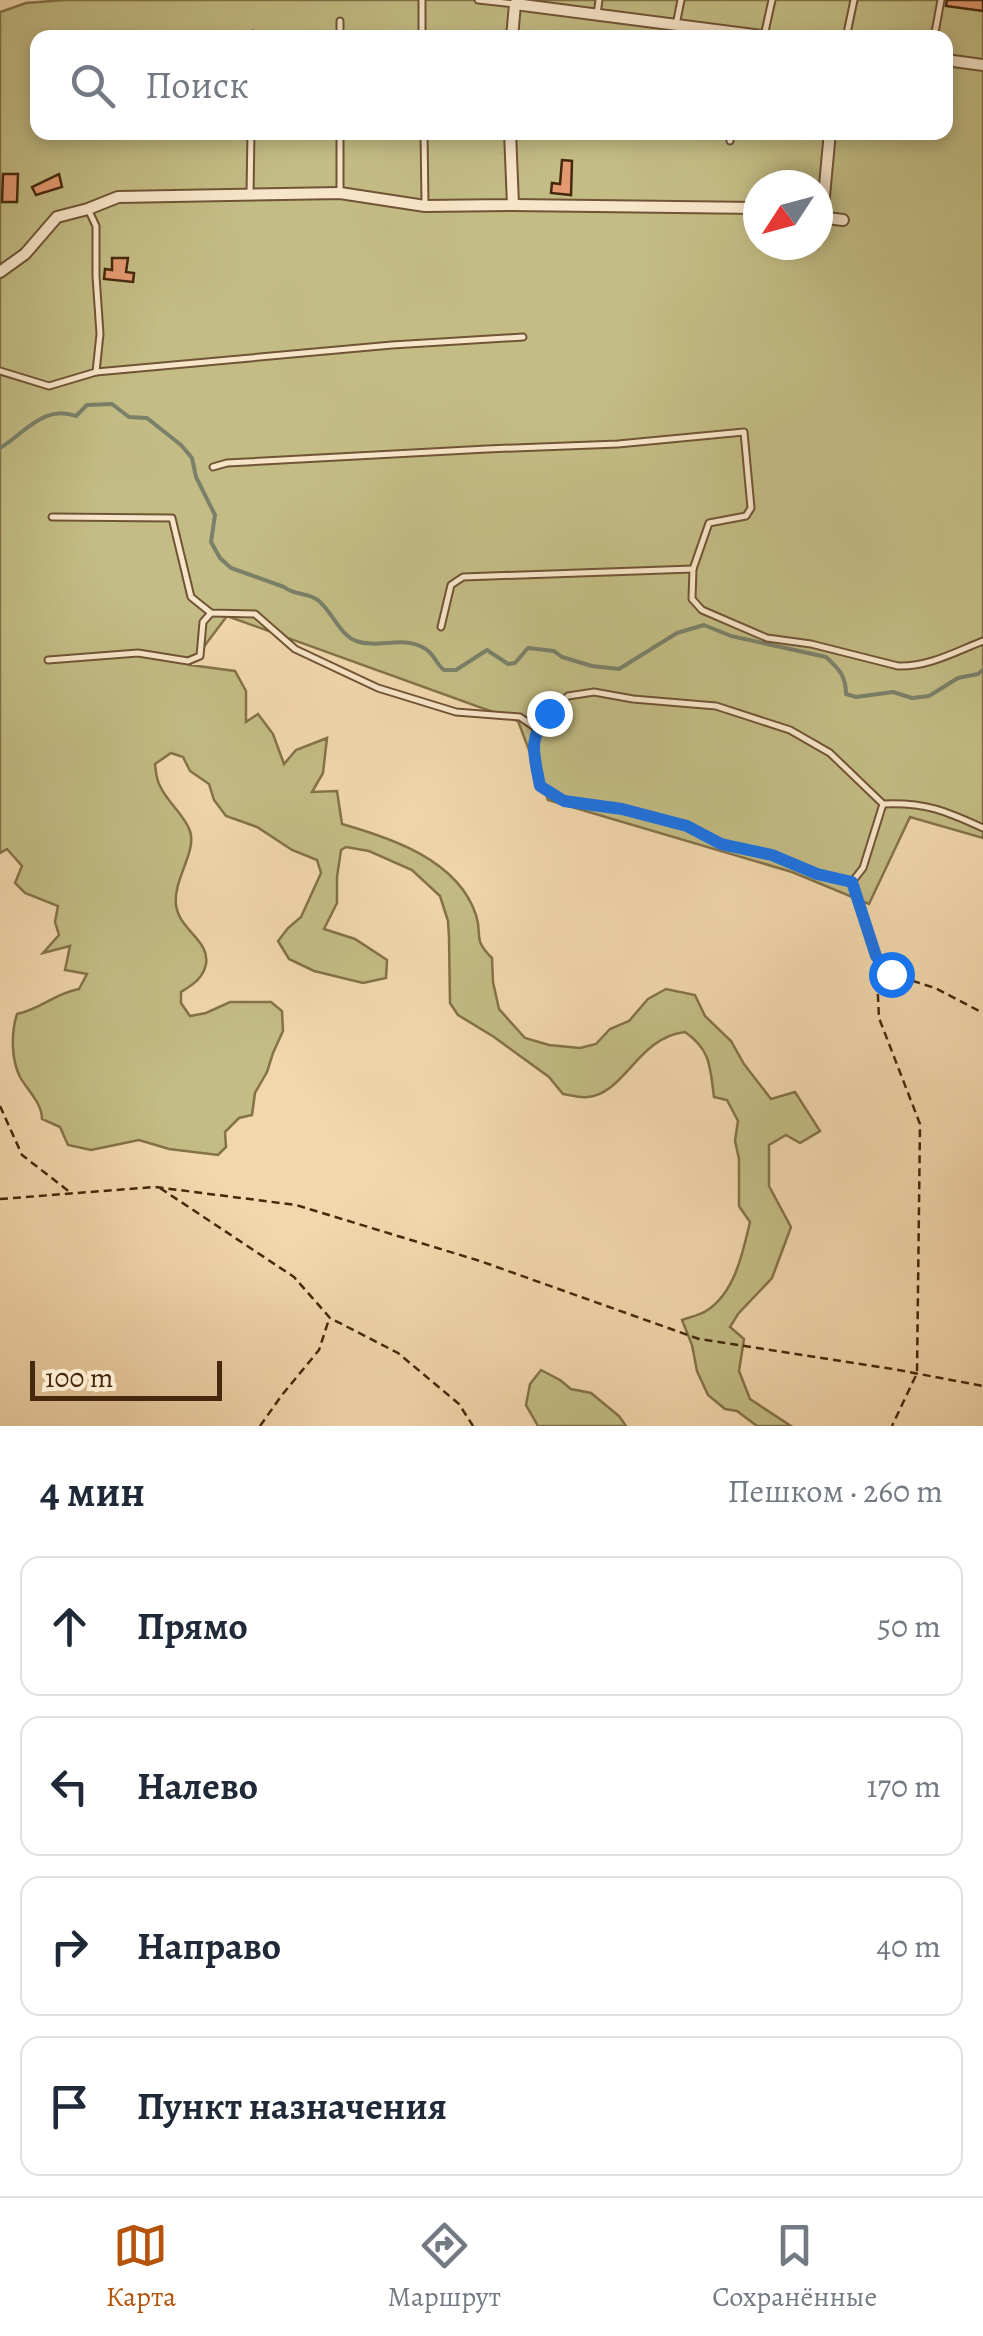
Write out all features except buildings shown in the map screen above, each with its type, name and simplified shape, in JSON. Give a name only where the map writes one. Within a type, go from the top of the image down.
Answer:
[{"type":"street","points":[[513,30],[515,4],[713,30]]},
{"type":"street","points":[[953,61],[983,65]]},
{"type":"street","points":[[510,140],[513,205]]},
{"type":"street","points":[[826,170],[829,140]]},
{"type":"street","points":[[0,272],[25,254],[56,218],[118,198],[340,193],[425,206],[743,208]]},
{"type":"street","points":[[833,219],[843,220]]},
{"type":"lane","points":[[422,0],[422,30]]},
{"type":"lane","points":[[478,0],[515,4]]},
{"type":"lane","points":[[598,14],[599,0]]},
{"type":"lane","points":[[676,25],[681,0]]},
{"type":"lane","points":[[760,30],[772,0]]},
{"type":"lane","points":[[848,30],[854,0]]},
{"type":"lane","points":[[935,30],[940,0]]},
{"type":"lane","points":[[340,21],[340,30]]},
{"type":"lane","points":[[250,194],[251,140]]},
{"type":"lane","points":[[340,140],[340,193]]},
{"type":"lane","points":[[424,140],[425,206]]},
{"type":"lane","points":[[88,210],[96,226],[100,334],[96,372]]},
{"type":"lane","points":[[0,371],[49,386],[96,372],[392,345],[523,338]]},
{"type":"lane","points":[[212,467],[227,463],[618,444],[744,432],[750,508],[746,516],[709,523],[693,569],[692,598],[702,610],[766,638],[812,644],[898,666],[933,661],[983,641]]},
{"type":"lane","points":[[52,517],[172,518],[191,597],[211,613],[255,614],[295,649],[378,688],[456,712],[520,717],[536,728]]},
{"type":"lane","points":[[441,627],[451,586],[463,576],[693,569]]},
{"type":"lane","points":[[48,660],[138,653],[188,662],[200,656],[203,622],[211,613]]},
{"type":"lane","points":[[883,804],[864,868],[852,882],[817,874],[772,855],[721,844],[687,826],[622,809],[564,801],[540,786],[533,750],[536,728],[568,696],[594,692],[716,706],[790,730],[830,754],[883,804],[914,802],[983,828]]},
{"type":"path","points":[[852,882],[876,956],[879,1018],[920,1124],[917,1374],[892,1426]]},
{"type":"path","points":[[876,956],[891,974],[935,988],[983,1013]]},
{"type":"path","points":[[0,1106],[22,1154],[72,1194]]},
{"type":"path","points":[[158,1188],[294,1278],[330,1318],[398,1353],[459,1404],[473,1426]]},
{"type":"path","points":[[0,1199],[158,1188],[296,1205],[480,1261],[698,1340],[983,1386]]},
{"type":"path","points":[[260,1426],[319,1350],[330,1318]]},
{"type":"shaded area","points":[[65,0],[983,0],[983,838],[910,817],[869,904],[792,872],[548,800],[518,721],[227,616],[190,665],[235,671],[246,691],[246,722],[258,714],[273,734],[284,764],[296,750],[327,738],[323,773],[312,792],[337,791],[342,824],[421,854],[454,880],[467,896],[476,915],[480,941],[492,958],[499,1009],[525,1038],[580,1048],[596,1044],[610,1029],[629,1021],[648,999],[666,989],[695,995],[705,1016],[731,1041],[771,1099],[795,1092],[820,1131],[800,1143],[786,1135],[769,1145],[769,1186],[791,1227],[772,1278],[730,1327],[744,1339],[739,1371],[750,1399],[791,1426],[757,1426],[708,1395],[682,1320],[706,1311],[724,1294],[736,1271],[750,1222],[739,1206],[735,1141],[738,1121],[727,1100],[714,1097],[708,1060],[685,1032],[655,1044],[600,1094],[563,1094],[549,1077],[458,1015],[450,1003],[448,921],[440,896],[412,870],[369,851],[346,847],[341,850],[337,903],[324,929],[355,939],[387,960],[386,978],[363,983],[314,971],[289,959],[278,941],[301,917],[321,873],[317,860],[292,850],[257,827],[226,816],[214,800],[209,784],[190,771],[183,757],[171,753],[155,764],[157,778],[184,819],[191,839],[176,905],[206,956],[202,974],[181,992],[181,1003],[190,1016],[230,1002],[271,1002],[282,1011],[283,1031],[255,1093],[252,1115],[239,1118],[225,1132],[226,1147],[218,1155],[169,1149],[139,1140],[91,1150],[68,1145],[60,1127],[42,1119],[40,1108],[20,1077],[13,1038],[17,1014],[79,989],[87,974],[65,970],[70,946],[43,953],[59,935],[55,922],[58,906],[25,893],[15,883],[22,866],[7,849],[0,853],[0,12],[26,3]]},
{"type":"shaded area","points":[[541,1370],[571,1389],[591,1393],[626,1426],[538,1426],[526,1405],[530,1384]]},
{"type":"waterway","points":[[0,448],[44,417],[65,413],[76,416],[87,405],[112,404],[129,417],[147,418],[192,458],[196,477],[215,515],[211,542],[231,568],[315,598],[345,634],[356,641],[416,644],[431,653],[444,670],[456,670],[487,650],[508,664],[515,663],[528,648],[554,651],[592,666],[619,669],[677,633],[704,625],[731,636],[826,657],[841,673],[846,694],[856,697],[893,692],[912,698],[929,696],[958,678],[983,670]]},
{"type":"route","points":[[549,713],[536,728],[533,750],[540,786],[564,801],[622,809],[687,826],[721,844],[772,855],[817,874],[852,882],[876,956],[891,974]]}]
